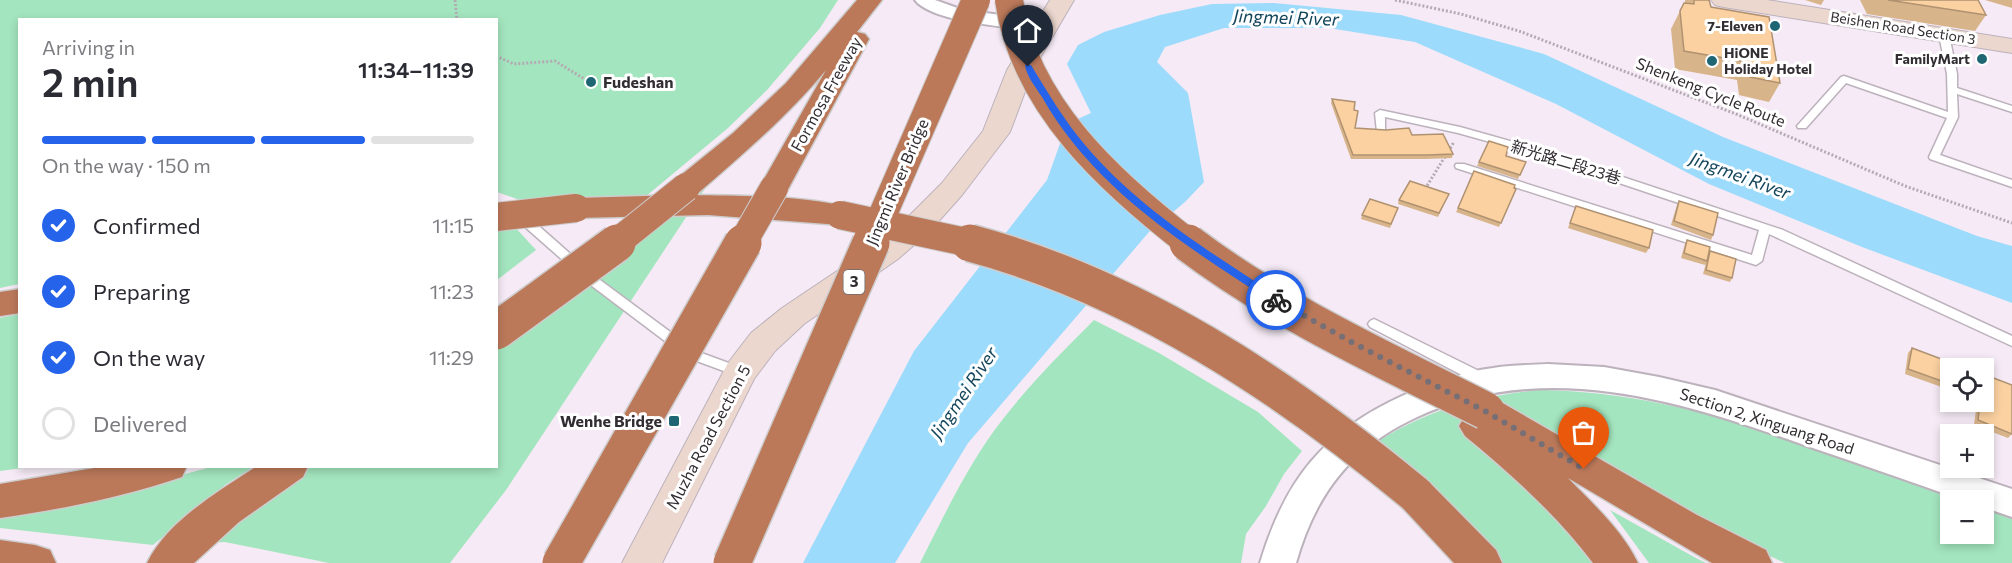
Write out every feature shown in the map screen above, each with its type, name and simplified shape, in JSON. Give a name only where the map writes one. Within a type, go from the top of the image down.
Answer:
[{"type":"highway","points":[[498,330],[586,266],[743,140],[796,89],[870,0]]},
{"type":"highway","name":"Formosa Freeway","points":[[561,563],[827,94],[877,0]]},
{"type":"highway","name":"Jingmi River Bridge","points":[[732,563],[976,0]]},
{"type":"highway","points":[[1009,0],[1014,31],[1034,80],[1082,147],[1110,178],[1145,210],[1188,243],[1265,294],[1365,335],[1683,527],[1751,563]]},
{"type":"highway","points":[[501,210],[659,204],[736,205],[840,215],[908,227],[1015,257],[1130,304],[1194,336],[1261,375],[1312,411],[1415,494],[1481,563]]},
{"type":"highway","points":[[498,318],[586,266]]},
{"type":"highway","points":[[0,304],[18,301]]},
{"type":"highway","points":[[1481,404],[1540,477],[1588,525],[1617,563]]},
{"type":"highway","points":[[0,501],[94,486],[161,468]]},
{"type":"highway","points":[[168,563],[180,548],[216,517],[286,468]]},
{"type":"highway","points":[[0,558],[35,563]]},
{"type":"main road","name":"Muzha Road Section 5","points":[[642,563],[740,372],[763,342],[793,316],[887,252],[918,225],[952,189],[996,132],[1020,70],[1063,0]]},
{"type":"main road","name":"Beishen Road Section 3","points":[[1723,0],[2012,46]]},
{"type":"street","points":[[923,0],[932,8],[1046,26]]},
{"type":"street","name":"Section 2, Xinguang Road","points":[[1278,563],[1283,542],[1305,495],[1330,460],[1361,432],[1396,411],[1437,393],[1481,404],[1535,376],[1585,376],[1627,381],[1732,406],[2012,503]]},
{"type":"lane","points":[[1944,35],[1952,74],[1953,117],[1934,157],[2012,184]]},
{"type":"lane","points":[[1802,126],[1844,79],[1953,117]]},
{"type":"lane","points":[[1951,89],[2012,109]]},
{"type":"lane","name":"新光路二段23巷","points":[[1381,130],[1380,113],[1460,130],[1534,151],[1765,228],[2012,341]]},
{"type":"lane","points":[[1460,166],[1756,261],[1765,228]]},
{"type":"lane","points":[[501,210],[691,354],[740,372]]},
{"type":"path","points":[[455,0],[457,18]]},
{"type":"path","name":"Shenkeng Cycle Route","points":[[1395,0],[1461,14],[1519,31],[1736,114],[1905,186],[2012,223]]},
{"type":"path","points":[[498,57],[514,64],[555,61],[591,83]]},
{"type":"path","points":[[1416,186],[1425,189],[1460,130]]},
{"type":"green space","points":[[0,0],[838,0],[820,28],[767,90],[728,128],[645,197],[534,205],[498,192],[498,18],[18,18],[18,284],[0,288]]},
{"type":"green space","points":[[706,187],[506,490],[450,563],[329,563],[225,542],[206,543],[308,468],[498,468],[498,340],[656,228]]},
{"type":"green space","points":[[513,225],[536,250],[498,279],[498,228]]},
{"type":"green space","points":[[18,314],[18,468],[22,468],[0,471],[0,318]]},
{"type":"green space","points":[[1094,320],[1159,353],[1258,412],[1302,451],[1284,474],[1266,506],[1246,534],[1241,563],[920,563],[958,489],[991,436],[1036,380]]},
{"type":"green space","points":[[1540,390],[1595,393],[1650,401],[1703,413],[1808,445],[1940,492],[1940,544],[1994,544],[1994,512],[2012,518],[2012,563],[1785,563],[1732,538],[1481,441],[1600,563],[1502,563],[1472,532],[1370,446],[1431,414],[1472,401]]},
{"type":"green space","points":[[207,468],[251,468],[225,485],[153,545],[0,528],[0,518],[86,501]]},
{"type":"green space","points":[[1610,510],[1694,557],[1706,563],[1649,563]]},
{"type":"water","name":"Jingmei River","points":[[1274,3],[1401,15],[1544,54],[1723,137],[1977,236],[2012,246],[2012,303],[1862,247],[1709,184],[1556,104],[1415,42],[1329,28],[1224,28],[1165,47],[1157,62],[1188,93],[1204,182],[1185,202],[1149,232],[968,443],[895,563],[803,563],[914,351],[1047,180],[1067,124],[1091,113],[1067,64],[1078,45],[1104,32],[1160,15],[1212,4]]},
{"type":"building","points":[[1694,0],[1709,0],[1711,7],[1769,17],[1780,83],[1750,77],[1747,62],[1684,51],[1680,11],[1684,3],[1694,4]]},
{"type":"building","points":[[1888,0],[1978,0],[1986,15]]},
{"type":"building","points":[[1332,99],[1355,102],[1354,110],[1358,111],[1355,128],[1386,130],[1409,128],[1412,135],[1443,134],[1453,154],[1353,155]]},
{"type":"building","points":[[1489,141],[1508,147],[1506,156],[1526,162],[1520,175],[1479,162]]},
{"type":"building","points":[[1474,171],[1515,185],[1516,189],[1501,223],[1458,208]]},
{"type":"building","points":[[1410,181],[1449,194],[1439,213],[1399,200]]},
{"type":"building","points":[[1370,199],[1398,208],[1391,224],[1362,215]]},
{"type":"building","points":[[1679,201],[1718,213],[1713,235],[1674,221]]},
{"type":"building","points":[[1576,206],[1653,230],[1649,248],[1570,223]]},
{"type":"building","points":[[1687,240],[1710,247],[1707,261],[1684,253]]},
{"type":"building","points":[[1710,251],[1736,259],[1732,278],[1706,270]]},
{"type":"building","points":[[1912,348],[1940,358],[1940,380],[1908,369]]},
{"type":"building","points":[[1994,378],[2012,385],[2012,434],[1994,427],[1994,424],[1978,420],[1979,412],[1994,412]]},
{"type":"way so far","points":[[1276,300],[1485,411],[1584,469]]},
{"type":"place","name":"7-Eleven","points":[[1775,26]]},
{"type":"place","name":"FamilyMart","points":[[1982,59]]},
{"type":"place","name":"HiONE Holiday Hotel","points":[[1712,61]]},
{"type":"place","name":"Fudeshan","points":[[591,82]]},
{"type":"place","name":"Wenhe Bridge","points":[[674,421]]},
{"type":"route","points":[[1028,67],[1051,107],[1110,178],[1145,210],[1188,243],[1276,300]]}]
